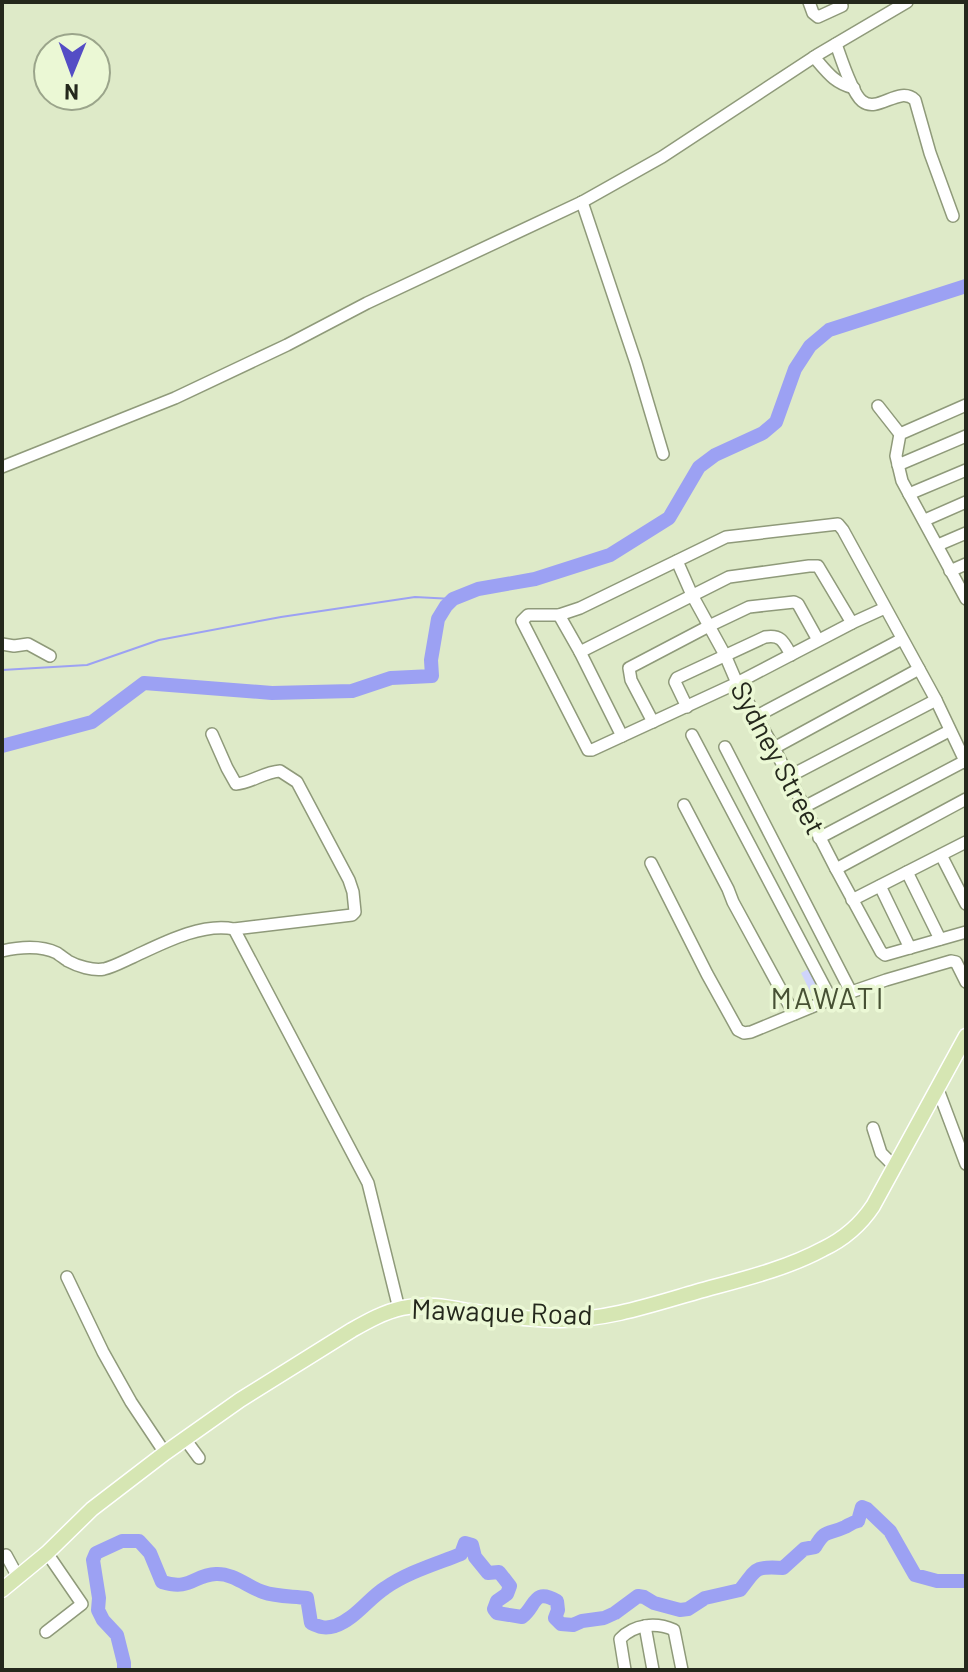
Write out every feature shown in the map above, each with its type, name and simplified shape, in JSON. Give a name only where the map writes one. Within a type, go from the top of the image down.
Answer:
[{"type":"main road","name":"Mawaque Road","points":[[2,1589],[47,1553],[92,1509],[165,1453],[236,1403],[378,1316],[399,1309],[432,1305],[541,1319],[572,1319],[627,1312],[734,1282],[823,1250],[841,1239],[867,1215],[966,1036]]},
{"type":"street","points":[[809,2],[818,17],[844,3]]},
{"type":"street","points":[[2,467],[175,398],[582,202],[662,157],[889,6],[907,2]]},
{"type":"street","points":[[836,44],[844,68],[864,103],[871,105],[903,94],[915,100],[953,216]]},
{"type":"street","points":[[814,57],[834,80],[854,88]]},
{"type":"street","points":[[582,202],[663,454]]},
{"type":"street","points":[[900,434],[966,405]]},
{"type":"street","points":[[878,406],[900,434]]},
{"type":"street","points":[[900,434],[896,448],[898,465],[909,494],[966,597]]},
{"type":"street","points":[[898,465],[966,436]]},
{"type":"street","points":[[909,494],[966,470]]},
{"type":"street","points":[[925,520],[966,502]]},
{"type":"street","points":[[819,838],[966,762],[936,700],[841,526],[731,536],[580,608],[559,615],[528,615],[522,621],[588,750],[592,750],[737,683],[885,608]]},
{"type":"street","points":[[938,545],[966,533]]},
{"type":"street","name":"Sydney Street","points":[[677,561],[737,683],[883,954],[910,948]]},
{"type":"street","points":[[950,571],[966,564]]},
{"type":"street","points":[[580,652],[729,577],[809,566],[818,566],[852,623]]},
{"type":"street","points":[[653,722],[631,680],[629,668],[709,626],[749,607],[794,602],[818,640]]},
{"type":"street","points":[[559,615],[622,736]]},
{"type":"street","points":[[687,707],[675,680],[725,655],[765,637],[778,636],[791,655]]},
{"type":"street","points":[[755,717],[902,639]]},
{"type":"street","points":[[2,644],[28,644],[50,656]]},
{"type":"street","points":[[774,748],[919,669]]},
{"type":"street","points":[[788,777],[936,700]]},
{"type":"street","points":[[804,807],[949,731]]},
{"type":"street","points":[[2,951],[29,947],[43,949],[58,953],[82,967],[102,970],[200,930],[219,927],[234,929],[352,915],[355,912],[349,880],[297,782],[280,771],[236,784],[212,734]]},
{"type":"street","points":[[692,735],[831,999]]},
{"type":"street","points":[[725,747],[851,992]]},
{"type":"street","points":[[836,869],[966,799]]},
{"type":"street","points":[[684,805],[794,1014]]},
{"type":"street","points":[[852,900],[966,842]]},
{"type":"street","points":[[941,855],[966,904]]},
{"type":"street","points":[[651,863],[707,974],[738,1030],[744,1033],[851,992],[951,961],[959,965],[966,982]]},
{"type":"street","points":[[907,872],[940,939]]},
{"type":"street","points":[[880,886],[910,948],[966,932]]},
{"type":"street","points":[[234,929],[368,1183],[399,1309]]},
{"type":"street","points":[[937,1087],[966,1164]]},
{"type":"street","points":[[873,1128],[881,1153],[895,1167]]},
{"type":"street","points":[[67,1277],[103,1352],[165,1453]]},
{"type":"street","points":[[185,1439],[199,1458]]},
{"type":"street","points":[[46,1632],[82,1604],[47,1553]]},
{"type":"street","points":[[6,1555],[18,1577]]},
{"type":"street","points":[[645,1626],[653,1670]]},
{"type":"street","points":[[625,1670],[620,1639],[630,1630],[666,1626],[674,1630],[682,1670]]},
{"type":"shaded area","points":[[812,967],[828,997],[816,1003],[801,973]]},
{"type":"waterway","points":[[2,746],[92,722],[144,683],[272,693],[352,691],[391,678],[432,676],[431,660],[438,619],[453,599],[478,589],[535,579],[610,555],[669,518],[699,467],[715,455],[763,433],[776,422],[795,369],[810,346],[829,330],[966,286]]},
{"type":"waterway","points":[[2,670],[87,665],[159,640],[281,617],[415,597],[453,599]]},
{"type":"waterway","points":[[124,1670],[117,1635],[98,1610],[93,1560],[96,1553],[122,1541],[139,1541],[150,1553],[162,1582],[179,1585],[208,1575],[228,1576],[268,1594],[307,1598],[311,1623],[325,1627],[349,1619],[403,1577],[461,1554],[465,1543],[472,1545],[475,1557],[488,1573],[499,1572],[510,1586],[507,1594],[497,1601],[494,1609],[497,1613],[522,1617],[543,1596],[557,1601],[555,1618],[561,1624],[573,1625],[604,1618],[638,1596],[680,1610],[688,1609],[705,1598],[740,1590],[757,1570],[783,1568],[804,1549],[815,1547],[825,1534],[858,1521],[862,1507],[890,1531],[915,1575],[937,1581],[966,1581]]},
{"type":"district","name":"MAWATI","points":[[828,999]]}]
